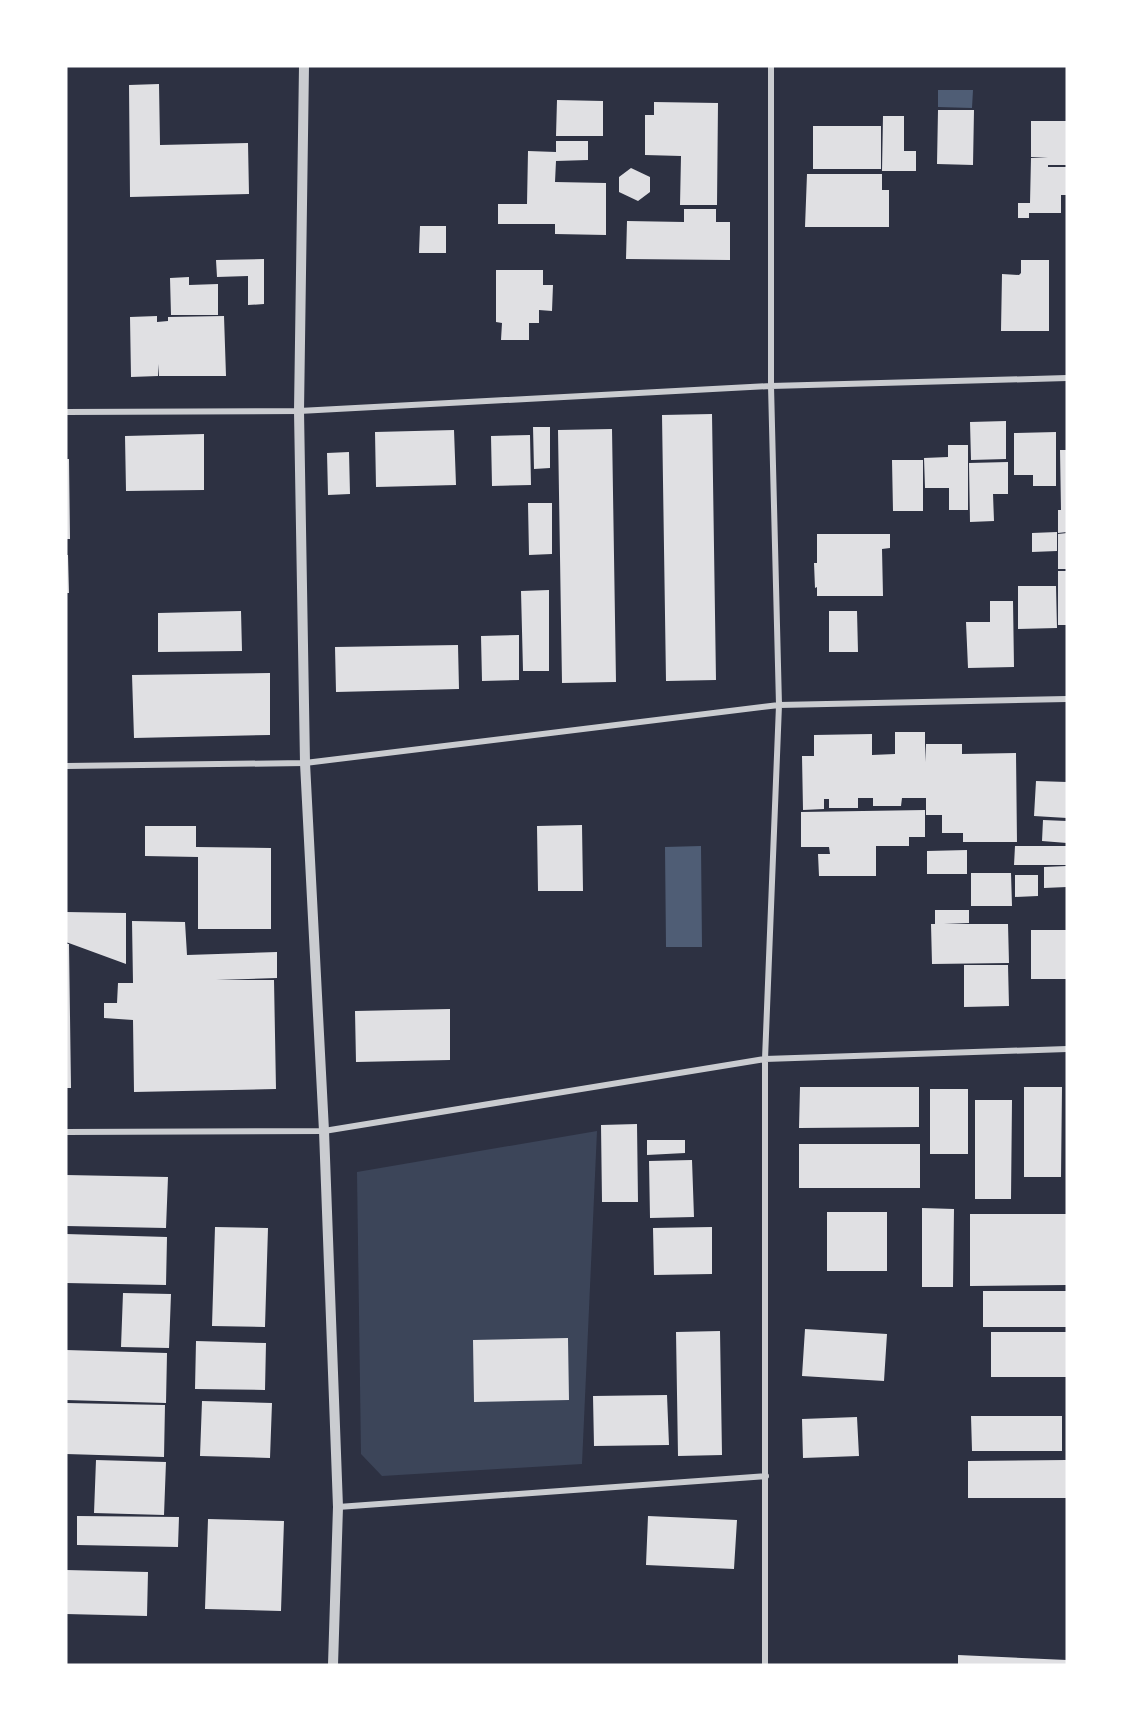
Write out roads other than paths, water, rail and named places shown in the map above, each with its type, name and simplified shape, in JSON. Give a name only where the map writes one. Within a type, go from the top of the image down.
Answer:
[{"type":"street","points":[[304,66],[299,411],[305,763],[324,1131],[338,1506],[333,1665]]},
{"type":"street","points":[[765,1665],[765,1059],[779,705],[771,386],[771,66]]},
{"type":"street","points":[[66,412],[299,411],[771,386],[1067,378]]},
{"type":"street","points":[[66,766],[305,763],[779,705],[1067,699]]},
{"type":"street","points":[[66,1132],[324,1131],[765,1059],[1067,1049]]},
{"type":"street","points":[[338,1506],[766,1476]]}]
